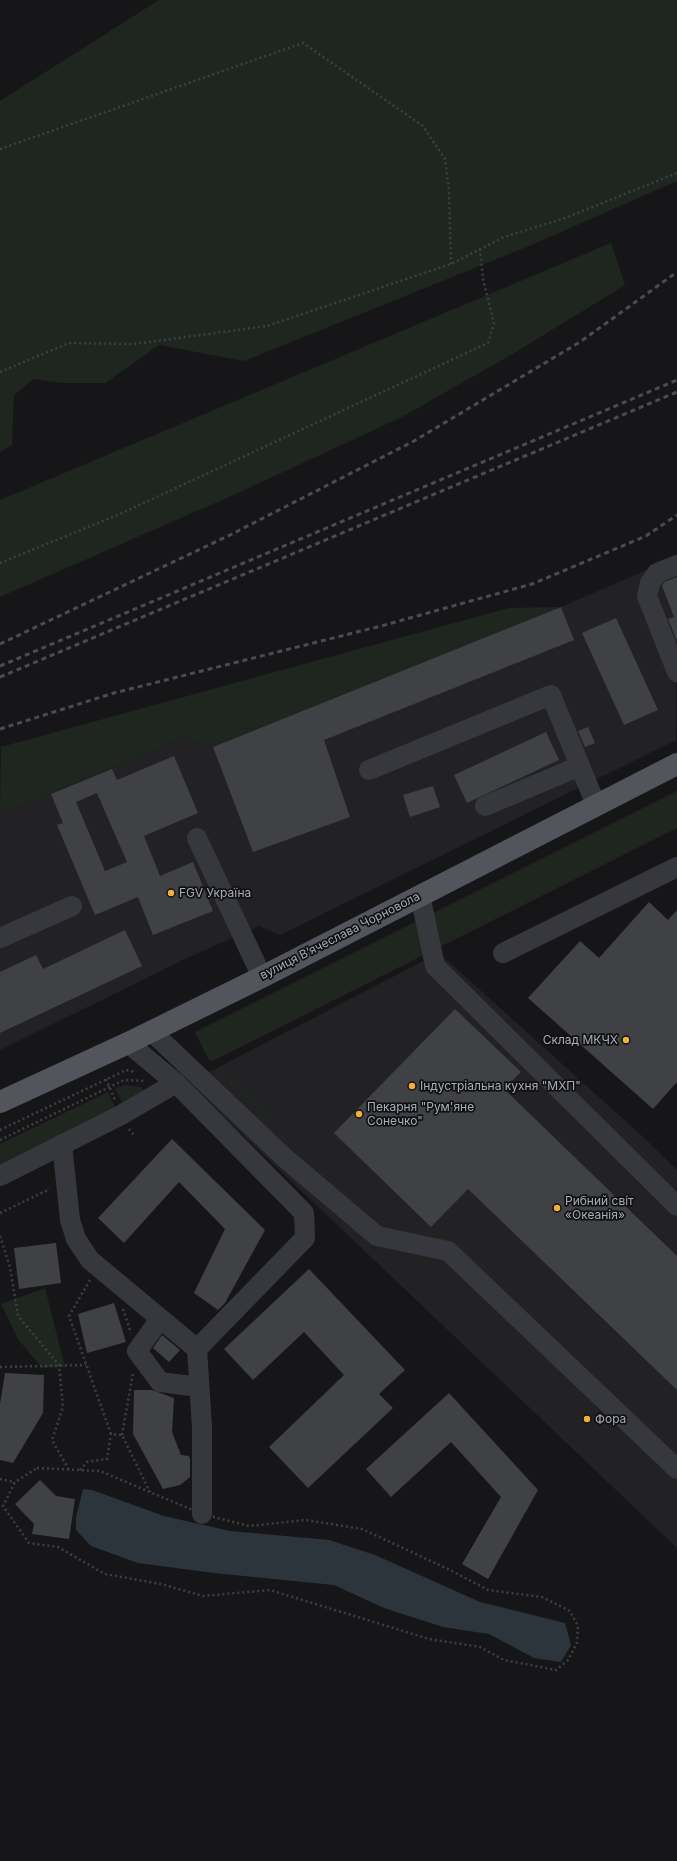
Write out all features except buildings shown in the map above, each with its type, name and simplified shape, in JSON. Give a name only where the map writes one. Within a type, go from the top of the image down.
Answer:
[{"type":"main road","name":"вулиця Вʼячеслава Чорновола","points":[[0,1102],[128,1043],[262,977],[677,764]]},
{"type":"lane","points":[[677,565],[657,573],[650,583],[647,596],[677,672]]},
{"type":"lane","points":[[369,770],[551,695],[596,805]]},
{"type":"lane","points":[[485,806],[580,766]]},
{"type":"lane","points":[[197,838],[262,977]]},
{"type":"lane","points":[[502,953],[677,867]]},
{"type":"lane","points":[[420,895],[435,966],[677,1206]]},
{"type":"lane","points":[[0,938],[72,906]]},
{"type":"lane","points":[[151,1031],[286,1159],[376,1236],[448,1251],[677,1469]]},
{"type":"lane","points":[[128,1043],[176,1083],[304,1214],[306,1238],[197,1349],[202,1426],[202,1514]]},
{"type":"lane","points":[[0,1176],[121,1115],[176,1083]]},
{"type":"lane","points":[[62,1144],[70,1220],[76,1239],[90,1260],[197,1349]]},
{"type":"lane","points":[[160,1319],[137,1351],[160,1382],[199,1386]]},
{"type":"path","points":[[0,149],[302,43],[423,126],[445,159],[449,191],[450,264]]},
{"type":"path","points":[[0,372],[69,343],[134,344],[267,326],[450,264],[504,237],[565,218],[677,173]]},
{"type":"path","points":[[0,563],[120,514],[488,343],[494,323],[483,279],[480,249]]},
{"type":"path","points":[[0,1130],[126,1070],[145,1074],[157,1067]]},
{"type":"path","points":[[106,1079],[117,1105]]},
{"type":"path","points":[[0,1140],[110,1086]]},
{"type":"path","points":[[127,1125],[135,1137]]},
{"type":"path","points":[[0,1213],[66,1182]]},
{"type":"path","points":[[0,1236],[10,1267],[18,1316],[59,1365],[63,1407],[52,1440],[69,1470]]},
{"type":"path","points":[[80,1470],[87,1462],[107,1459],[111,1434],[69,1316],[98,1266]]},
{"type":"path","points":[[0,1367],[86,1365]]},
{"type":"path","points":[[111,1434],[122,1435],[150,1492]]},
{"type":"path","points":[[37,1468],[69,1470],[100,1471],[202,1514],[249,1526],[306,1520],[362,1529],[450,1570],[488,1590],[542,1597],[570,1611],[578,1626],[577,1643],[568,1660],[556,1670],[504,1660],[480,1647],[429,1639],[270,1590],[202,1596],[161,1584],[105,1574],[58,1547],[28,1543],[3,1506],[15,1482],[37,1468]]},
{"type":"path","points":[[0,1479],[15,1482]]},
{"type":"shaded area","points":[[159,0],[677,0],[677,181],[529,246],[244,361],[159,345],[105,383],[63,383],[33,379],[14,395],[12,445],[0,452],[0,101]]},
{"type":"shaded area","points":[[611,243],[625,285],[516,352],[402,417],[229,497],[0,597],[0,500]]},
{"type":"shaded area","points":[[677,557],[676,740],[280,935],[259,926],[187,958],[0,1050],[0,814],[184,738],[213,747],[561,607]]},
{"type":"shaded area","points":[[561,607],[213,747],[184,738],[0,814],[1,747],[509,608]]},
{"type":"shaded area","points":[[677,791],[677,828],[210,1062],[195,1032]]},
{"type":"shaded area","points":[[439,953],[642,1136],[677,1170],[677,1548],[188,1083]]},
{"type":"shaded area","points":[[233,1080],[270,1115],[267,1118],[230,1083]]},
{"type":"shaded area","points":[[126,1085],[141,1087],[147,1096],[124,1107],[115,1088]]},
{"type":"shaded area","points":[[108,1092],[117,1112],[0,1169],[0,1144]]},
{"type":"shaded area","points":[[45,1288],[65,1367],[42,1368],[18,1339],[1,1304]]},
{"type":"shaded area","points":[[83,1489],[92,1490],[164,1516],[230,1531],[329,1540],[375,1555],[480,1602],[565,1623],[571,1645],[561,1662],[534,1658],[489,1634],[443,1627],[384,1608],[334,1585],[214,1573],[138,1563],[91,1546],[76,1530],[76,1517]]},
{"type":"railway","points":[[0,644],[230,535],[414,441],[580,342],[677,272]]},
{"type":"railway","points":[[0,666],[677,380]]},
{"type":"railway","points":[[0,677],[677,392]]},
{"type":"railway","points":[[0,729],[114,693],[381,626],[532,584],[646,536],[677,515]]},
{"type":"place","name":"FGV Україна","points":[[171,893]]},
{"type":"place","name":"Склад МКЧХ","points":[[626,1040]]},
{"type":"place","name":"Індустріальна кухня \"МХП\"","points":[[412,1086]]},
{"type":"place","name":"Пекарня \"Рум'яне Сонечко\"","points":[[359,1114]]},
{"type":"place","name":"Рибний світ «Океанія»","points":[[557,1208]]},
{"type":"place","name":"Фора","points":[[587,1419]]}]
